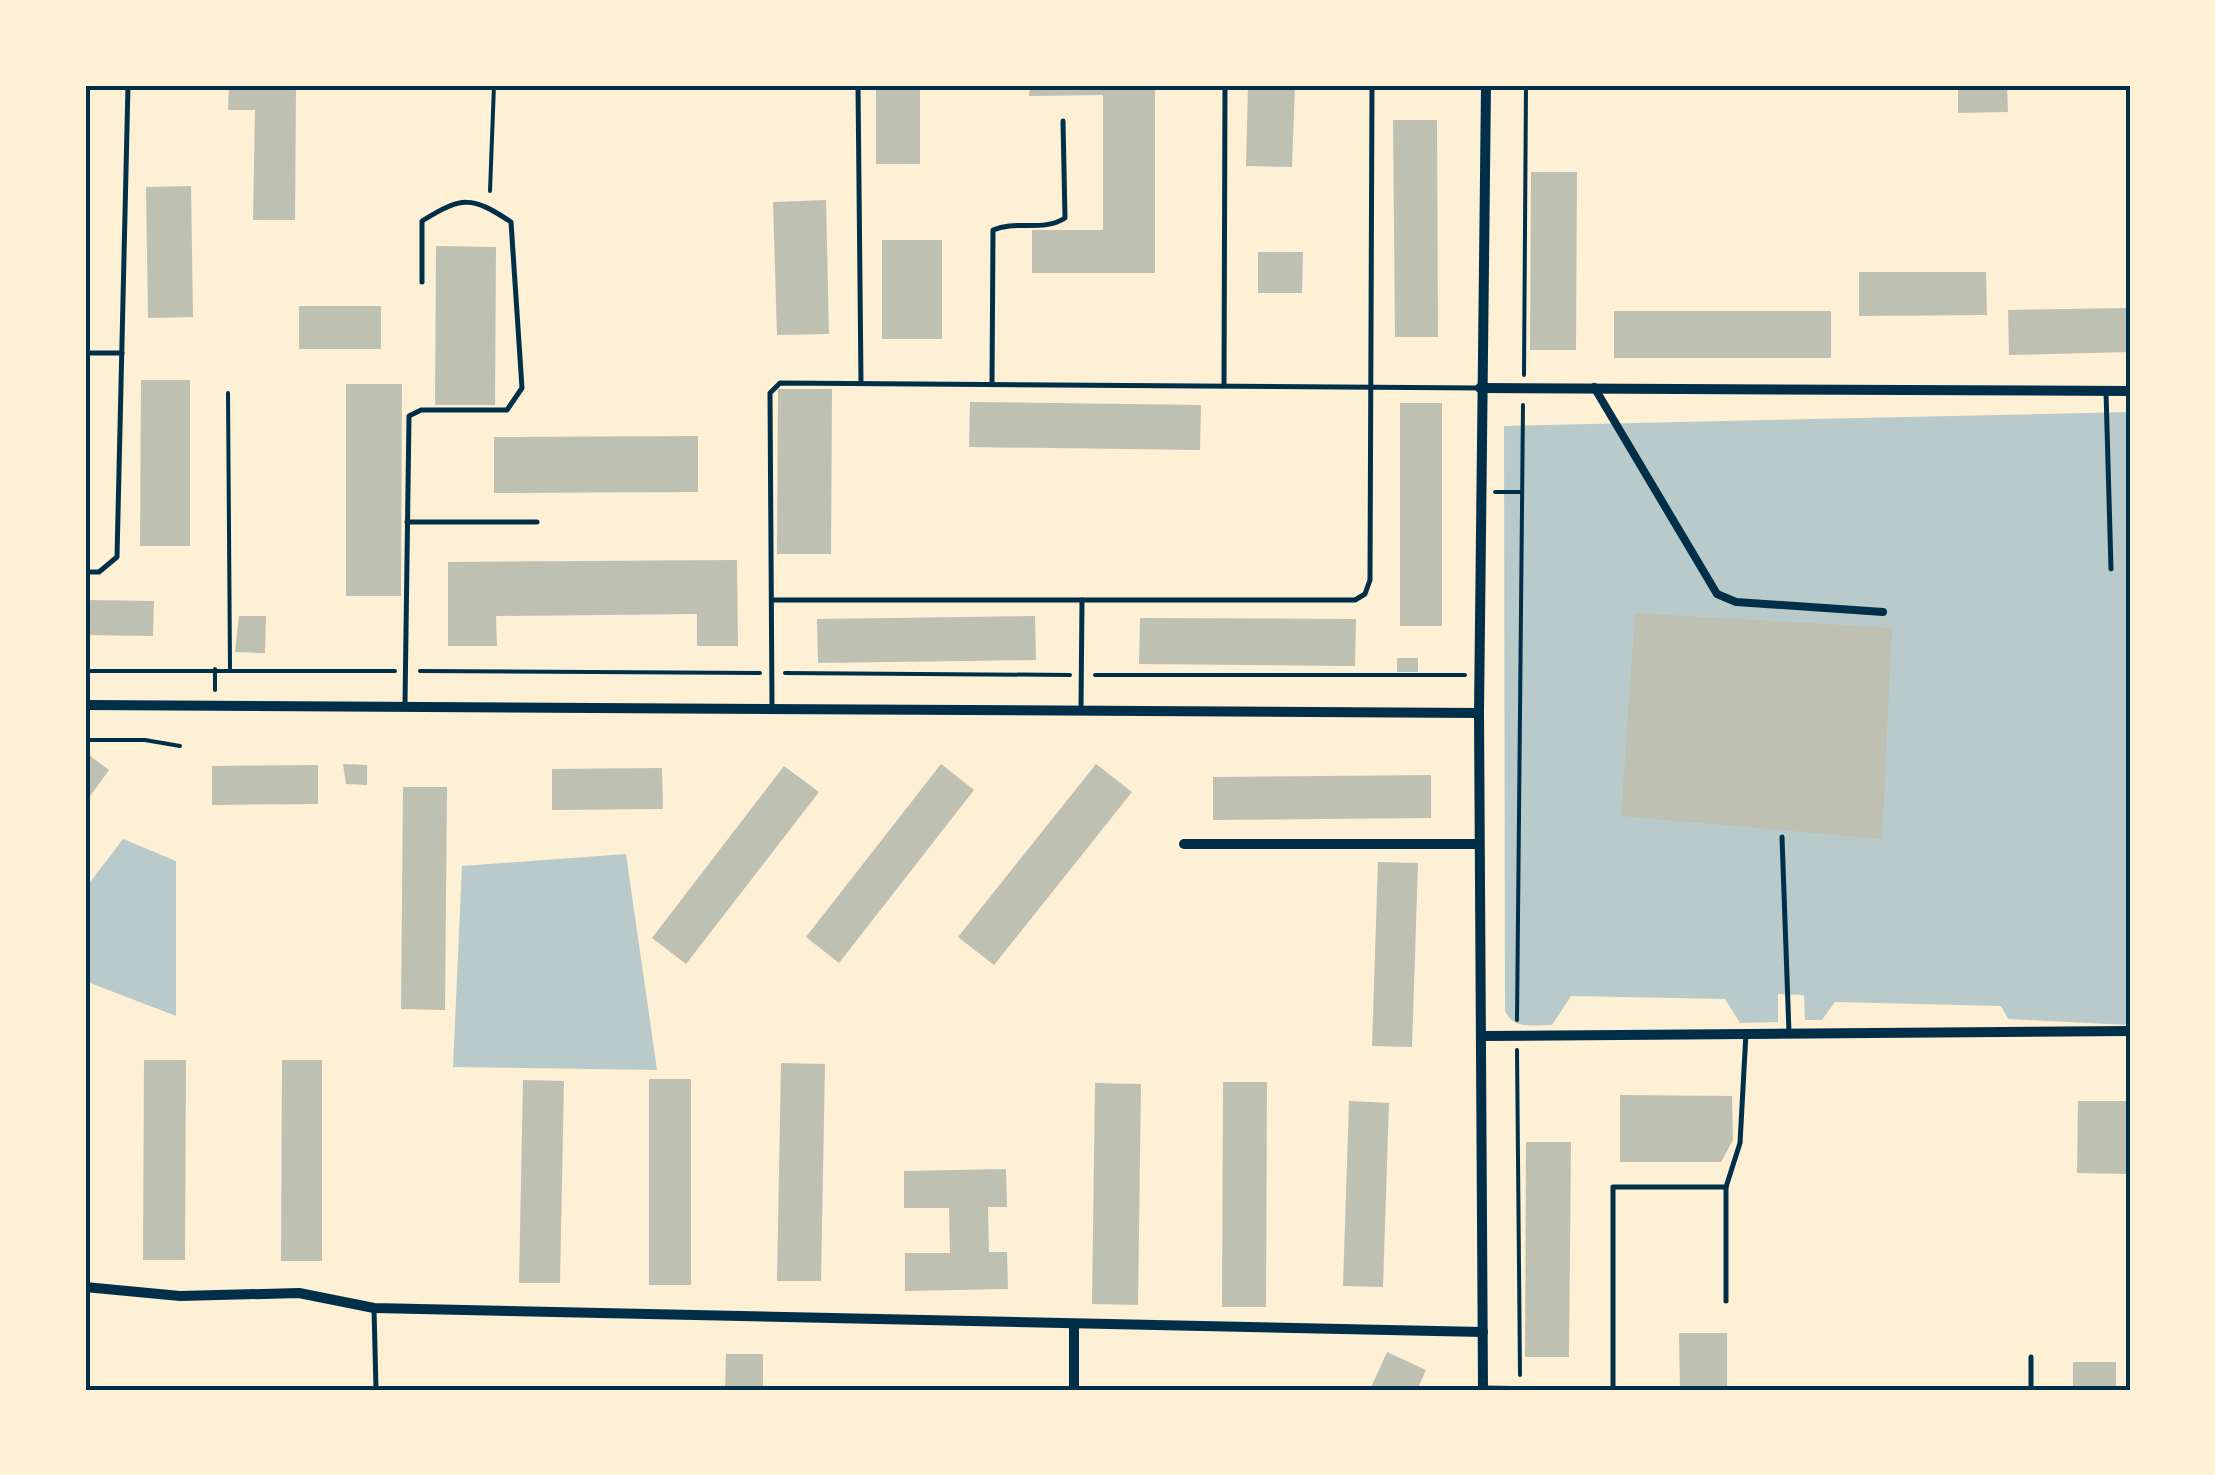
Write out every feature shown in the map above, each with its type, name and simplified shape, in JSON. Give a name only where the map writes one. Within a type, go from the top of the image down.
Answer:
[{"type":"street","points":[[1483,1389],[1479,713],[1486,85]]},
{"type":"street","points":[[1594,387],[1716,594],[1736,602],[1883,612]]},
{"type":"street","points":[[1480,388],[2130,391]]},
{"type":"street","points":[[85,705],[1479,713]]},
{"type":"street","points":[[1184,844],[1479,844]]},
{"type":"street","points":[[1482,1036],[2130,1031]]},
{"type":"street","points":[[85,1287],[180,1296],[299,1294],[374,1308],[1483,1332]]},
{"type":"street","points":[[1074,1324],[1074,1390]]},
{"type":"lane","points":[[85,572],[99,572],[117,557],[128,85]]},
{"type":"lane","points":[[858,85],[861,383]]},
{"type":"lane","points":[[1224,85],[1224,386]]},
{"type":"lane","points":[[772,600],[1355,600],[1365,594],[1370,580],[1372,85]]},
{"type":"lane","points":[[992,384],[993,230],[1004,226],[1049,225],[1065,218],[1063,121]]},
{"type":"lane","points":[[405,707],[409,416],[421,410],[508,410],[522,388],[511,222],[483,203],[450,203],[422,221],[422,282]]},
{"type":"lane","points":[[85,352],[122,352]]},
{"type":"lane","points":[[772,710],[770,393],[780,382],[1480,388]]},
{"type":"lane","points":[[2106,391],[2111,569]]},
{"type":"lane","points":[[407,522],[537,522]]},
{"type":"lane","points":[[1081,711],[1082,600]]},
{"type":"lane","points":[[1782,837],[1789,1034]]},
{"type":"lane","points":[[1726,1301],[1726,1187],[1740,1143],[1746,1033]]},
{"type":"lane","points":[[1483,1389],[1613,1390],[1613,1187],[1726,1187]]},
{"type":"lane","points":[[374,1308],[376,1390]]},
{"type":"lane","points":[[2030,1357],[2031,1390]]},
{"type":"path","points":[[490,191],[494,85]]},
{"type":"path","points":[[1520,1388],[1517,1036],[1526,85]]},
{"type":"path","points":[[228,393],[230,670]]},
{"type":"path","points":[[1482,492],[1520,492]]},
{"type":"path","points":[[85,670],[1480,675]]},
{"type":"path","points":[[214,706],[215,670]]},
{"type":"path","points":[[85,740],[145,740],[180,746]]},
{"type":"shaded area","points":[[2130,412],[2130,1025],[2008,1019],[2001,1006],[1835,1002],[1822,1020],[1805,1020],[1804,995],[1778,994],[1778,1022],[1740,1023],[1725,999],[1571,996],[1552,1025],[1525,1025],[1509,1017],[1505,1011],[1504,426]]},
{"type":"shaded area","points":[[123,839],[176,861],[176,1016],[85,981],[85,889]]},
{"type":"shaded area","points":[[626,854],[657,1070],[453,1067],[462,866]]},
{"type":"building","points":[[229,85],[296,85],[295,220],[253,220],[255,110],[228,110]]},
{"type":"building","points":[[876,85],[920,85],[920,164],[876,164]]},
{"type":"building","points":[[1030,85],[1155,85],[1155,273],[1032,273],[1032,230],[1103,230],[1103,95],[1029,96]]},
{"type":"building","points":[[1248,85],[1295,85],[1292,167],[1246,166]]},
{"type":"building","points":[[1958,85],[2007,85],[2008,112],[1958,113]]},
{"type":"building","points":[[1393,120],[1437,120],[1438,337],[1395,337]]},
{"type":"building","points":[[1531,172],[1577,172],[1576,350],[1530,350]]},
{"type":"building","points":[[191,186],[193,317],[148,318],[146,187]]},
{"type":"building","points":[[826,200],[829,334],[777,335],[773,202]]},
{"type":"building","points":[[882,240],[942,240],[942,339],[882,339]]},
{"type":"building","points":[[436,246],[496,247],[495,405],[435,405]]},
{"type":"building","points":[[1258,252],[1303,252],[1302,293],[1258,293]]},
{"type":"building","points":[[1859,272],[1986,272],[1987,315],[1859,316]]},
{"type":"building","points":[[299,306],[381,306],[381,349],[299,349]]},
{"type":"building","points":[[2130,308],[2130,352],[2009,355],[2008,310]]},
{"type":"building","points":[[1614,311],[1831,311],[1831,358],[1614,358]]},
{"type":"building","points":[[141,380],[190,380],[190,546],[140,546]]},
{"type":"building","points":[[346,384],[402,384],[401,596],[346,596]]},
{"type":"building","points":[[778,389],[832,389],[831,554],[777,554]]},
{"type":"building","points":[[970,402],[1201,405],[1200,450],[969,447]]},
{"type":"building","points":[[1400,403],[1442,403],[1442,626],[1400,626]]},
{"type":"building","points":[[698,436],[698,492],[494,493],[494,437]]},
{"type":"building","points":[[737,560],[738,646],[697,646],[697,614],[496,616],[497,646],[448,646],[448,562]]},
{"type":"building","points":[[85,600],[154,601],[153,636],[85,635]]},
{"type":"building","points":[[1635,613],[1892,628],[1882,839],[1621,816]]},
{"type":"building","points":[[239,616],[266,616],[265,653],[235,652]]},
{"type":"building","points":[[1035,616],[1036,660],[818,663],[817,619]]},
{"type":"building","points":[[1140,618],[1356,619],[1355,666],[1139,664]]},
{"type":"building","points":[[1397,658],[1418,658],[1418,672],[1397,672]]},
{"type":"building","points":[[85,752],[109,770],[85,803]]},
{"type":"building","points":[[343,764],[367,765],[367,785],[346,784]]},
{"type":"building","points":[[941,764],[974,790],[839,963],[806,937]]},
{"type":"building","points":[[1096,764],[1132,792],[994,965],[958,937]]},
{"type":"building","points":[[318,765],[318,804],[212,805],[212,766]]},
{"type":"building","points":[[784,766],[819,792],[686,964],[652,938]]},
{"type":"building","points":[[662,768],[663,809],[552,810],[552,769]]},
{"type":"building","points":[[1431,775],[1431,818],[1213,820],[1213,777]]},
{"type":"building","points":[[403,787],[447,787],[445,1010],[401,1009]]},
{"type":"building","points":[[1378,862],[1418,863],[1412,1047],[1372,1046]]},
{"type":"building","points":[[144,1060],[186,1060],[185,1260],[143,1260]]},
{"type":"building","points":[[282,1060],[322,1060],[322,1261],[281,1261]]},
{"type":"building","points":[[781,1063],[825,1064],[821,1281],[777,1281]]},
{"type":"building","points":[[649,1079],[691,1079],[691,1285],[649,1285]]},
{"type":"building","points":[[523,1080],[564,1081],[560,1283],[519,1283]]},
{"type":"building","points":[[1223,1082],[1267,1082],[1266,1307],[1222,1307]]},
{"type":"building","points":[[1095,1083],[1141,1084],[1138,1305],[1092,1304]]},
{"type":"building","points":[[1620,1095],[1732,1096],[1733,1140],[1721,1162],[1620,1162]]},
{"type":"building","points":[[1349,1101],[1389,1103],[1383,1287],[1343,1286]]},
{"type":"building","points":[[2078,1101],[2130,1101],[2130,1174],[2077,1173]]},
{"type":"building","points":[[1526,1142],[1571,1142],[1569,1357],[1525,1357]]},
{"type":"building","points":[[1006,1169],[1007,1207],[988,1207],[989,1252],[1007,1252],[1008,1289],[905,1291],[905,1253],[950,1253],[949,1208],[904,1208],[904,1171]]},
{"type":"building","points":[[1679,1333],[1727,1333],[1727,1390],[1680,1390]]},
{"type":"building","points":[[1387,1352],[1426,1370],[1417,1390],[1370,1390]]},
{"type":"building","points":[[726,1354],[763,1354],[763,1390],[725,1390]]},
{"type":"building","points":[[2073,1362],[2116,1362],[2116,1390],[2073,1390]]}]
